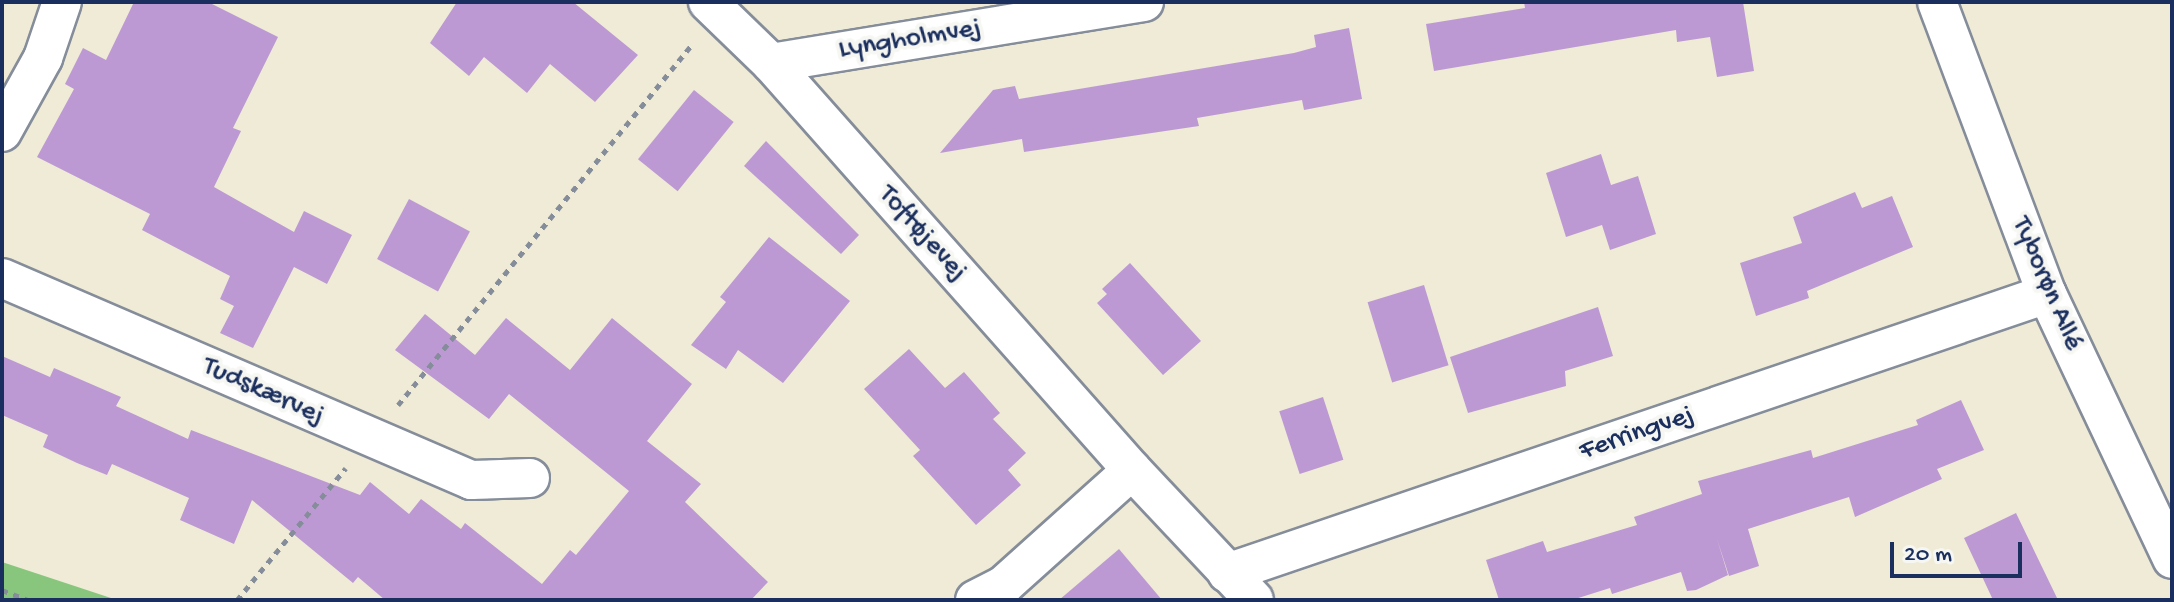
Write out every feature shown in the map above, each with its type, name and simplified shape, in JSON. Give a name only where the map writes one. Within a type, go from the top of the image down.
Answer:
[{"type":"street","points":[[2,132],[43,58],[62,2]]},
{"type":"street","name":"Lyngholmvej","points":[[735,29],[1144,2]]},
{"type":"street","name":"Tyborøn Allé","points":[[1937,2],[2047,294],[2172,559]]},
{"type":"street","name":"Toftøjevej","points":[[735,29],[1132,470],[1254,600]]},
{"type":"street","name":"Tudskærvej","points":[[2,278],[471,480],[530,478]]},
{"type":"street","name":"Ferringvej","points":[[1227,573],[2047,294]]},
{"type":"street","points":[[975,600],[1004,585],[1132,470]]},
{"type":"path","points":[[237,600],[370,439],[735,29]]},
{"type":"path","points":[[2,590],[28,600]]},
{"type":"green space","points":[[2,562],[117,600],[2,600]]},
{"type":"building","points":[[134,2],[208,2],[278,37],[233,128],[241,131],[214,187],[294,232],[304,211],[352,235],[327,284],[294,267],[253,348],[220,333],[234,306],[220,299],[230,276],[142,230],[150,214],[37,157],[74,89],[65,84],[83,48],[106,60]]},
{"type":"building","points":[[457,2],[573,2],[638,55],[595,102],[550,64],[527,93],[484,57],[469,76],[430,43]]},
{"type":"building","points":[[1524,2],[1743,2],[1754,71],[1717,77],[1710,37],[1677,42],[1676,30],[1434,71],[1426,24],[1525,8]]},
{"type":"building","points":[[1349,28],[1362,99],[1304,110],[1302,100],[1197,118],[1199,126],[1024,152],[1022,139],[940,153],[993,90],[1015,86],[1019,99],[1294,53],[1316,47],[1314,35]]},
{"type":"building","points":[[694,90],[734,122],[678,191],[638,159]]},
{"type":"building","points":[[766,141],[859,235],[841,254],[744,166]]},
{"type":"building","points":[[1601,154],[1611,185],[1638,176],[1656,234],[1610,250],[1602,225],[1566,237],[1546,173]]},
{"type":"building","points":[[1855,192],[1862,208],[1892,196],[1913,247],[1807,291],[1809,298],[1756,316],[1740,263],[1802,243],[1793,217]]},
{"type":"building","points":[[409,199],[470,231],[438,291],[377,259]]},
{"type":"building","points":[[769,237],[850,301],[783,383],[738,350],[726,369],[691,345],[726,302],[720,297]]},
{"type":"building","points":[[1130,263],[1201,341],[1163,375],[1097,303],[1107,294],[1102,289]]},
{"type":"building","points":[[1424,285],[1449,365],[1392,383],[1368,302]]},
{"type":"building","points":[[1598,307],[1613,356],[1565,371],[1566,386],[1468,413],[1450,357]]},
{"type":"building","points":[[425,314],[475,355],[506,318],[570,370],[612,318],[692,384],[647,441],[701,484],[685,502],[768,582],[751,600],[385,600],[358,577],[353,583],[252,500],[234,544],[180,520],[189,498],[112,464],[107,475],[77,463],[43,447],[48,435],[2,415],[2,356],[50,377],[54,368],[121,397],[116,406],[188,439],[191,430],[360,495],[370,482],[409,514],[421,499],[461,529],[465,523],[542,584],[570,550],[576,555],[629,491],[509,394],[489,419],[395,350]]},
{"type":"building","points":[[909,349],[945,388],[964,372],[1000,413],[993,419],[1026,453],[1008,470],[1021,485],[976,525],[913,456],[920,450],[864,389]]},
{"type":"building","points":[[1323,397],[1343,460],[1300,474],[1279,411]]},
{"type":"building","points":[[1961,400],[1984,450],[1937,469],[1942,479],[1855,517],[1849,497],[1748,529],[1759,566],[1729,576],[1717,539],[1728,575],[1696,590],[1687,591],[1681,572],[1612,594],[1610,588],[1572,600],[1499,600],[1486,560],[1543,541],[1547,552],[1637,525],[1634,517],[1702,494],[1698,481],[1811,450],[1813,458],[1918,425],[1916,420]]},
{"type":"building","points":[[2016,513],[2058,600],[1993,600],[1964,538]]},
{"type":"building","points":[[1119,549],[1162,600],[1059,600]]}]
